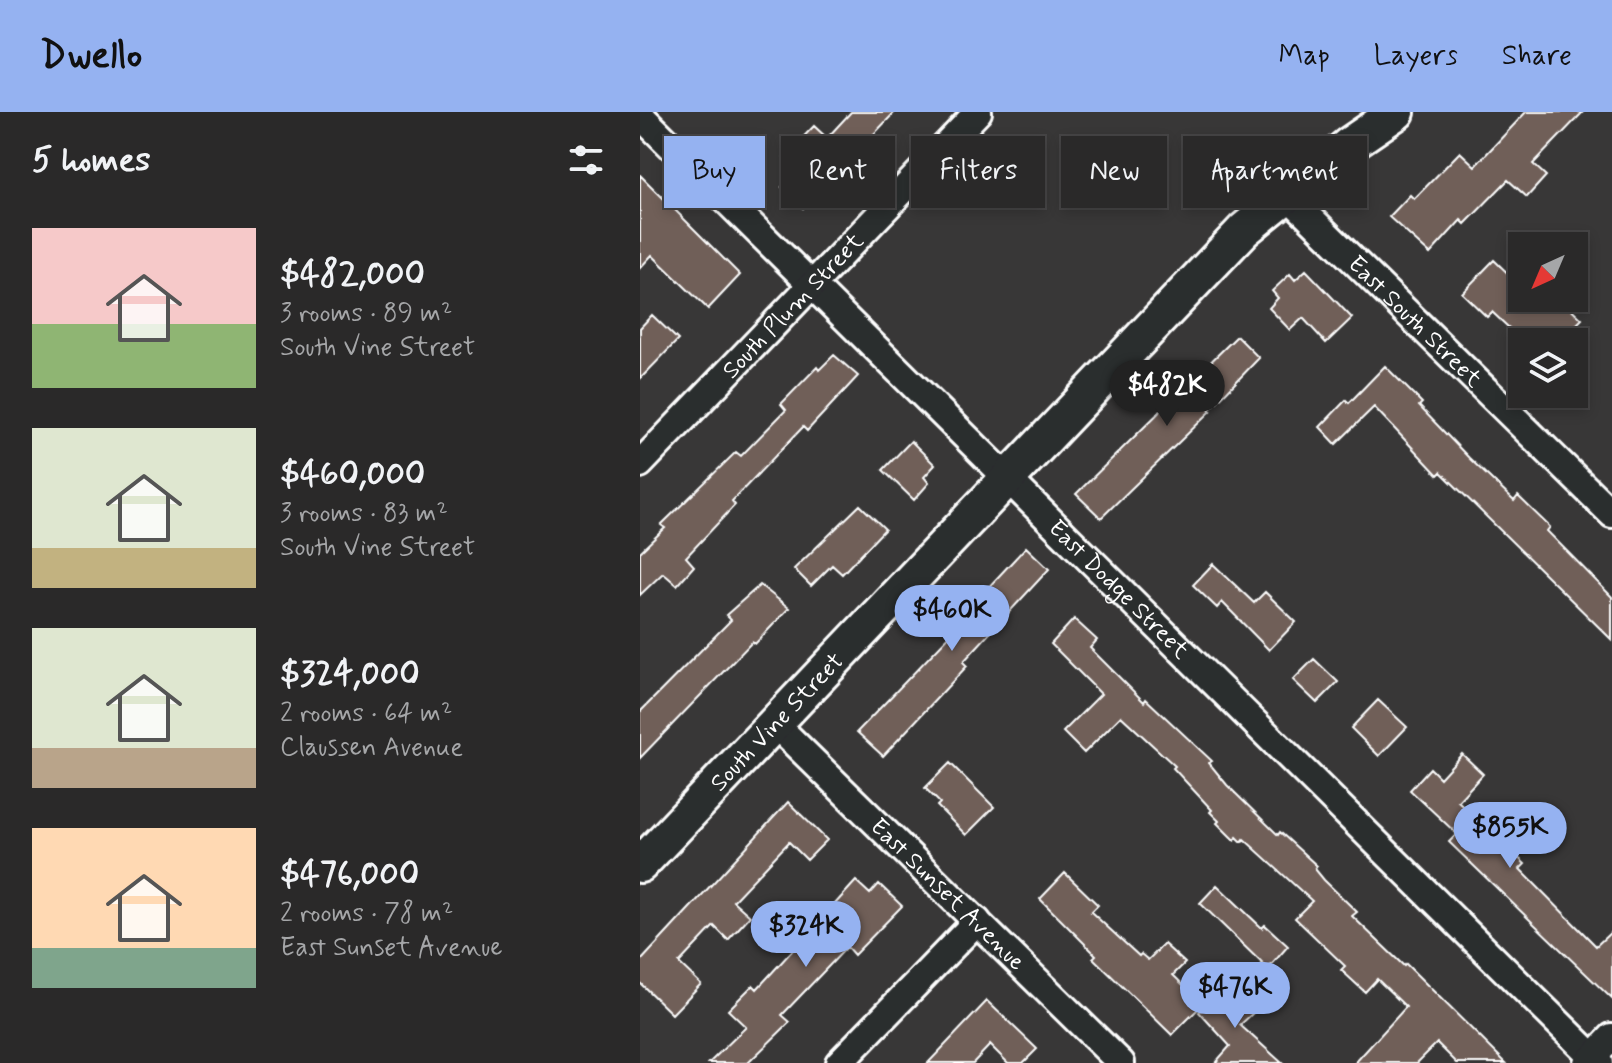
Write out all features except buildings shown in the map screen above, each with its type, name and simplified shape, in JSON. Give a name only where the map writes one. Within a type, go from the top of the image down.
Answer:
[{"type":"street","name":"South Plum Street","points":[[640,464],[978,112]]},
{"type":"street","name":"South Vine Street","points":[[1362,136],[1397,112]]},
{"type":"street","name":"East Dodge Street","points":[[640,115],[1593,1061]]},
{"type":"street","name":"South Vine Street","points":[[640,865],[1244,230],[1271,208]]},
{"type":"street","name":"East South Street","points":[[1300,208],[1612,514]]},
{"type":"street","name":"East Sunset Avenue","points":[[774,723],[1121,1063]]},
{"type":"street","points":[[839,1063],[977,921]]},
{"type":"street","points":[[1593,1061],[1612,1037]]}]
